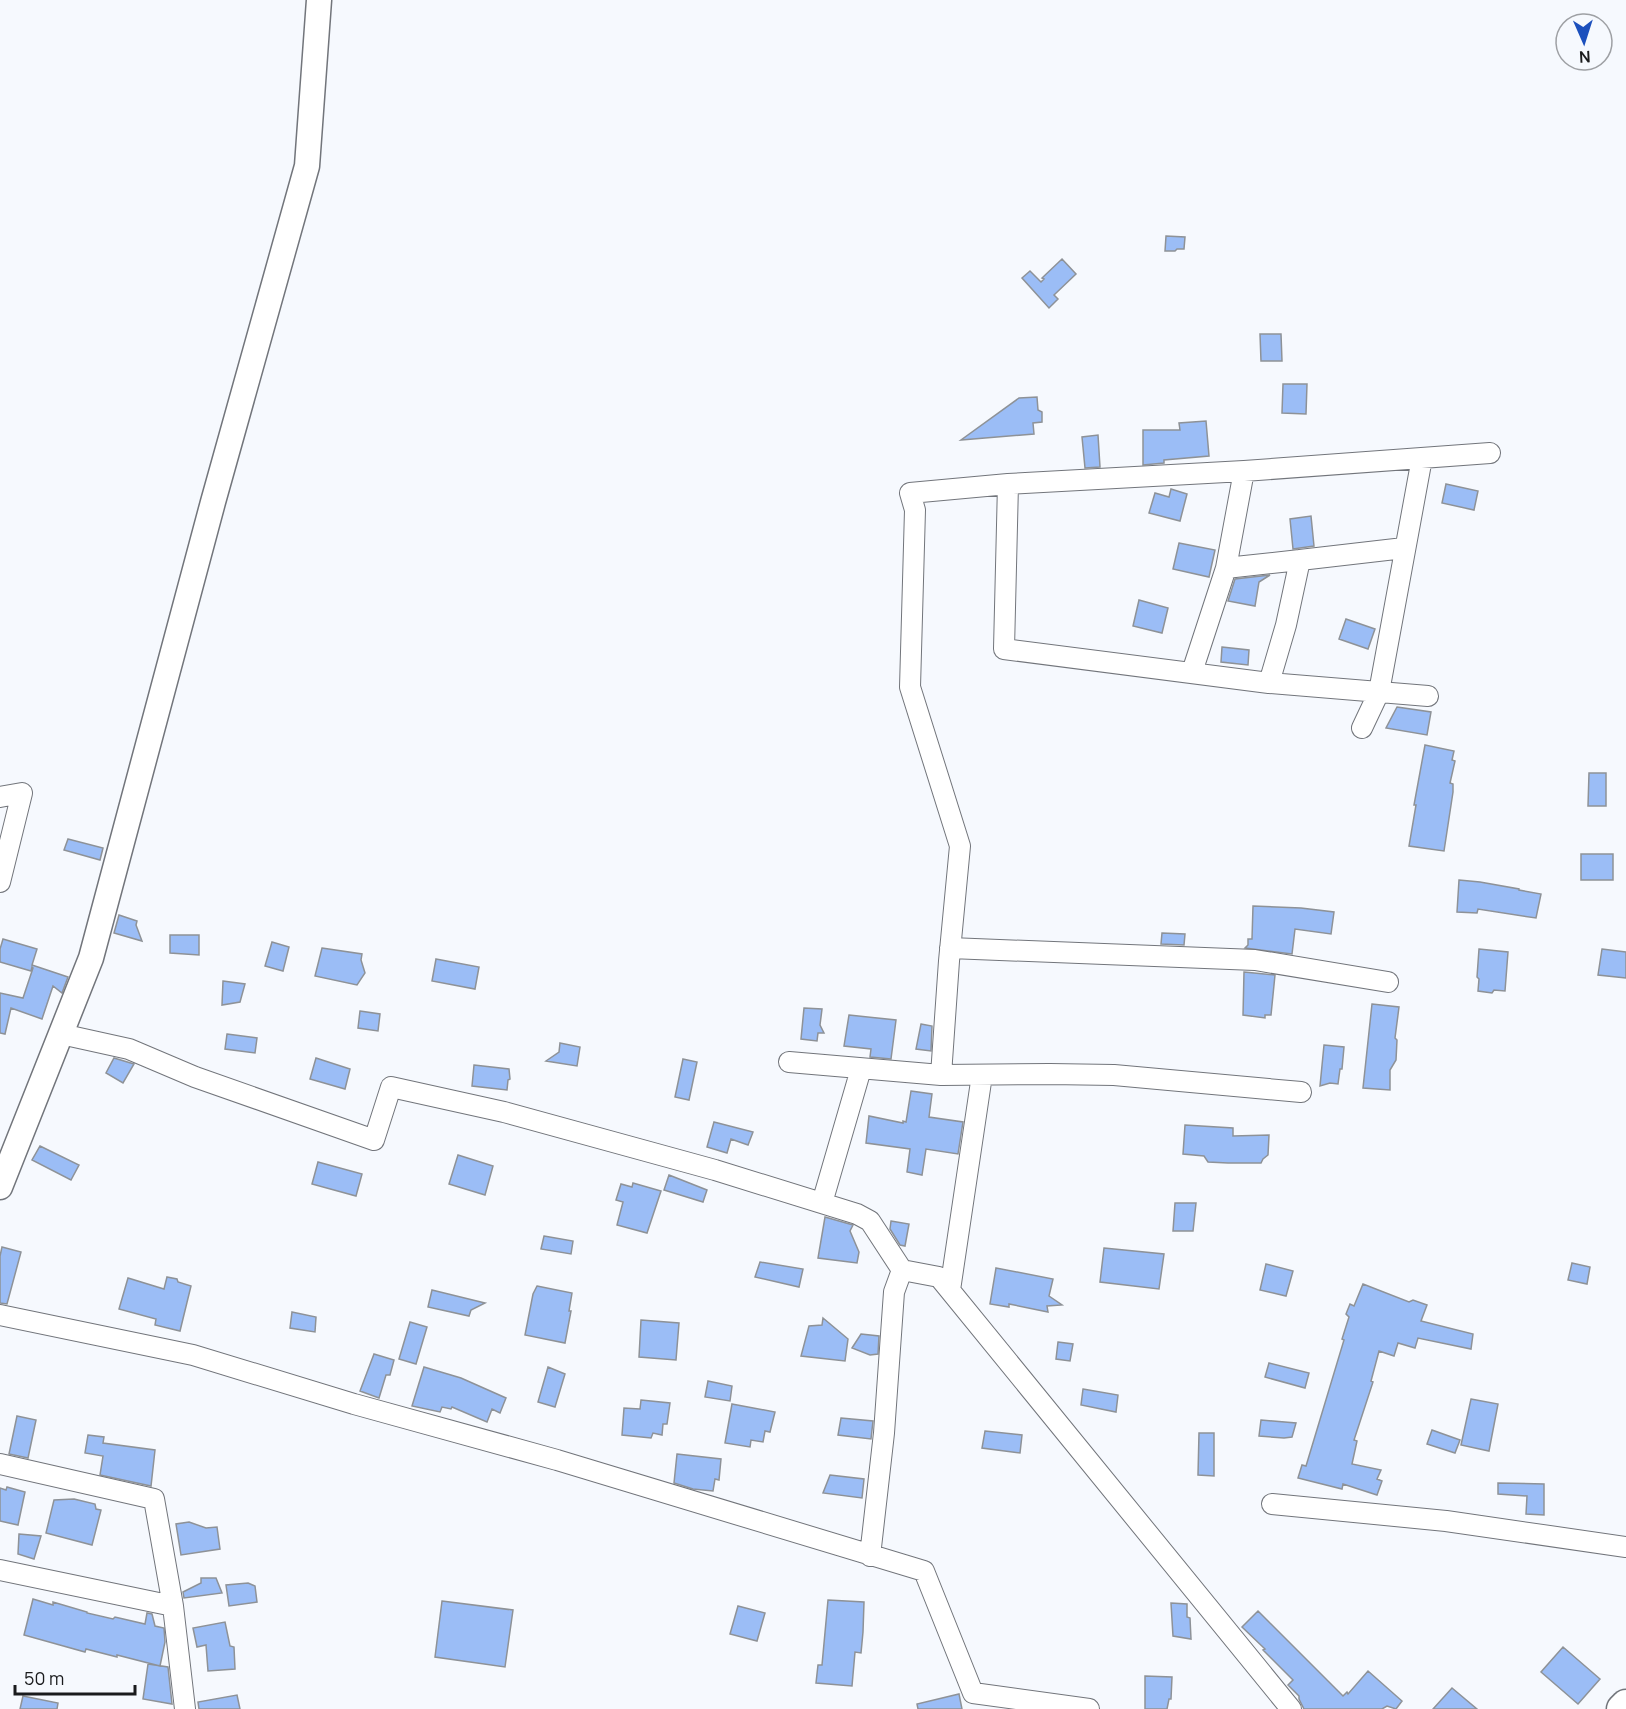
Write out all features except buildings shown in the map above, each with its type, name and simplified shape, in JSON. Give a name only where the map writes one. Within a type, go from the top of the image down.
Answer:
[{"type":"main road","points":[[1622,1709],[1626,1705]]},
{"type":"street","points":[[0,1187],[91,958],[213,502],[307,166],[319,0]]},
{"type":"street","points":[[941,1075],[960,846],[910,687],[915,510],[910,493],[1008,484],[1244,471],[1490,453]]},
{"type":"street","points":[[1362,728],[1379,692],[1422,458]]},
{"type":"street","points":[[1192,672],[1226,568],[1244,471]]},
{"type":"street","points":[[1008,484],[1004,649],[1269,683],[1428,696]]},
{"type":"street","points":[[1226,568],[1404,548]]},
{"type":"street","points":[[1269,683],[1286,625],[1300,560]]},
{"type":"street","points":[[0,797],[22,793],[0,882]]},
{"type":"street","points":[[950,948],[1256,960],[1388,982]]},
{"type":"street","points":[[61,1034],[129,1049],[195,1077],[374,1140],[391,1087],[504,1112],[715,1170],[857,1214],[870,1221],[902,1270],[939,1277],[1291,1709]]},
{"type":"street","points":[[789,1062],[941,1075],[1114,1075],[1301,1092]]},
{"type":"street","points":[[822,1203],[861,1069]]},
{"type":"street","points":[[950,1290],[982,1075]]},
{"type":"street","points":[[870,1556],[884,1433],[894,1292],[902,1270]]},
{"type":"street","points":[[0,1315],[193,1355],[354,1404],[557,1460],[924,1571],[973,1693],[1089,1709]]},
{"type":"street","points":[[0,1464],[154,1499],[173,1606],[185,1709]]},
{"type":"street","points":[[1272,1504],[1446,1521],[1626,1547]]},
{"type":"street","points":[[0,1570],[173,1606]]}]
